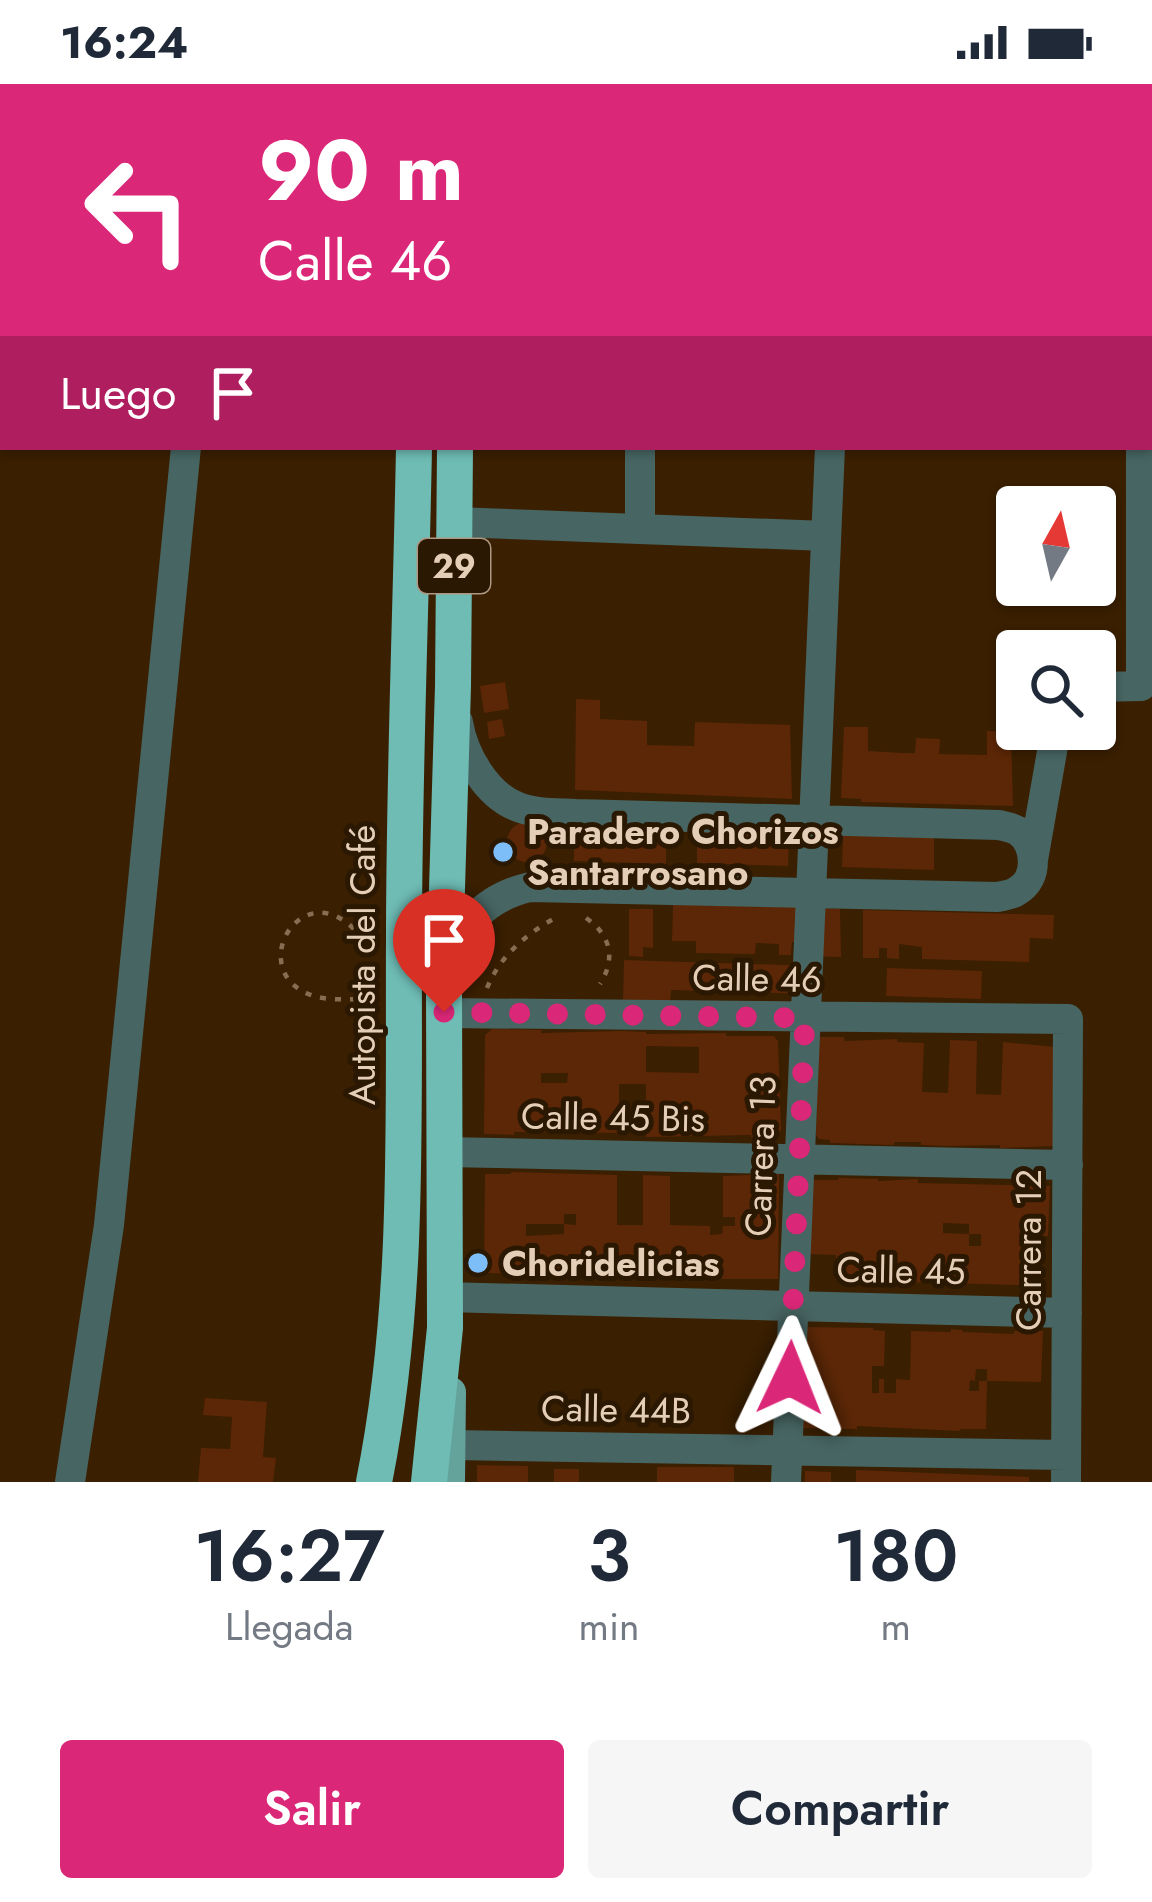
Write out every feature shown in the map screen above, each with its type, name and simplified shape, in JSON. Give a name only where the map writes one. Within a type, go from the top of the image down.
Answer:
[{"type":"highway","name":"Autopista del Café","points":[[374,1482],[386,1421],[400,1280],[414,450]]},
{"type":"highway","name":"29","points":[[429,1482],[445,1312],[444,1001],[455,450]]},
{"type":"main road","points":[[445,1312],[453,1445],[450,1482]]},
{"type":"street","points":[[70,1482],[109,1225],[186,450]]},
{"type":"street","points":[[640,450],[640,529]]},
{"type":"street","name":"Carrera 13","points":[[787,1466],[830,450]]},
{"type":"street","points":[[1116,687],[1141,686],[1146,553],[1141,450]]},
{"type":"street","points":[[454,522],[826,536]]},
{"type":"street","points":[[453,686],[460,739],[473,765],[501,797],[517,807],[576,814],[999,825],[1021,833],[1033,860]]},
{"type":"street","points":[[444,1001],[453,954],[479,910],[510,892],[530,887],[998,897],[1018,891],[1031,878],[1052,750]]},
{"type":"street","name":"Calle 46","points":[[444,1001],[484,1013],[1068,1019]]},
{"type":"street","name":"Carrera 12","points":[[1066,1469],[1068,1019]]},
{"type":"street","name":"Calle 45 Bis","points":[[445,1152],[1068,1165]]},
{"type":"street","name":"Calle 45","points":[[445,1312],[793,1306],[1067,1313]]},
{"type":"street","name":"Calle 44B","points":[[453,1445],[787,1466],[1066,1469]]},
{"type":"path","points":[[484,1013],[495,969],[524,940]]},
{"type":"building","points":[[505,682],[509,709],[484,713],[480,686]]},
{"type":"building","points":[[576,699],[600,700],[600,719],[647,721],[647,745],[694,746],[695,722],[790,725],[792,799],[575,790]]},
{"type":"building","points":[[502,719],[505,736],[489,739],[487,722]]},
{"type":"building","points":[[844,727],[868,727],[868,751],[915,753],[916,738],[940,739],[939,754],[987,755],[987,731],[996,731],[996,750],[1011,750],[1013,806],[841,798]]},
{"type":"building","points":[[527,822],[541,828],[547,842],[541,856],[527,862],[513,856],[507,842],[513,828]]},
{"type":"building","points":[[574,828],[666,831],[666,864],[574,861]]},
{"type":"building","points":[[697,830],[789,833],[788,866],[697,863]]},
{"type":"building","points":[[843,834],[934,837],[934,870],[842,867]]},
{"type":"building","points":[[673,905],[840,909],[841,957],[803,956],[803,942],[792,942],[791,955],[779,955],[779,944],[756,943],[755,954],[696,953],[696,941],[672,941]]},
{"type":"building","points":[[629,909],[653,909],[653,948],[643,947],[643,957],[629,956]]},
{"type":"building","points":[[863,910],[1054,915],[1053,939],[1030,938],[1029,962],[922,959],[922,947],[899,944],[899,959],[887,958],[887,948],[879,948],[879,958],[863,958]]},
{"type":"building","points":[[624,960],[815,966],[815,994],[671,990],[670,1003],[623,1001]]},
{"type":"building","points":[[887,968],[982,971],[981,999],[886,996]]},
{"type":"building","points":[[492,1029],[774,1036],[778,1041],[781,1130],[764,1137],[646,1137],[646,1084],[619,1084],[619,1133],[484,1134],[485,1035]],"holes":[[[646,1046],[699,1047],[699,1073],[646,1072]],[[541,1073],[568,1073],[567,1083],[541,1083]]]},
{"type":"building","points":[[818,1037],[924,1043],[922,1092],[948,1093],[950,1040],[977,1041],[976,1094],[1001,1095],[1003,1042],[1056,1047],[1054,1146],[894,1145],[819,1139]]},
{"type":"building","points":[[485,1174],[617,1175],[617,1225],[643,1225],[643,1175],[670,1176],[670,1225],[710,1226],[710,1235],[722,1234],[723,1226],[735,1226],[735,1217],[723,1217],[723,1176],[779,1174],[778,1279],[484,1273]],"holes":[[[564,1214],[576,1214],[576,1225],[564,1224]],[[526,1224],[564,1224],[564,1234],[526,1236]]]},
{"type":"building","points":[[812,1180],[1050,1186],[1048,1236],[1022,1235],[1020,1285],[835,1280],[836,1255],[807,1254]],"holes":[[[943,1223],[969,1224],[969,1234],[943,1233]],[[969,1234],[981,1234],[981,1246],[969,1246]]]},
{"type":"building","points":[[806,1327],[885,1331],[884,1366],[872,1366],[872,1393],[879,1393],[879,1379],[884,1379],[884,1393],[896,1393],[896,1379],[910,1380],[911,1331],[1043,1331],[1041,1382],[987,1381],[986,1429],[803,1428]],"holes":[[[976,1369],[987,1369],[987,1381],[979,1381],[979,1391],[969,1391]]]},
{"type":"building","points":[[205,1398],[267,1402],[263,1457],[276,1458],[273,1482],[198,1482],[201,1448],[230,1449],[232,1417],[203,1415]]},
{"type":"building","points":[[477,1465],[528,1466],[528,1482],[477,1482]]},
{"type":"building","points":[[657,1467],[734,1467],[734,1482],[657,1482]]},
{"type":"building","points":[[554,1469],[579,1469],[579,1482],[554,1482]]},
{"type":"building","points":[[856,1470],[1029,1477],[1029,1482],[856,1482]]},
{"type":"building","points":[[805,1471],[831,1472],[831,1482],[805,1482]]},
{"type":"place","name":"Paradero Chorizos Santarrosano","points":[[503,852]]},
{"type":"place","name":"Choridelicias","points":[[478,1263]]},
{"type":"route","points":[[444,1012],[805,1018],[790,1378]]}]
